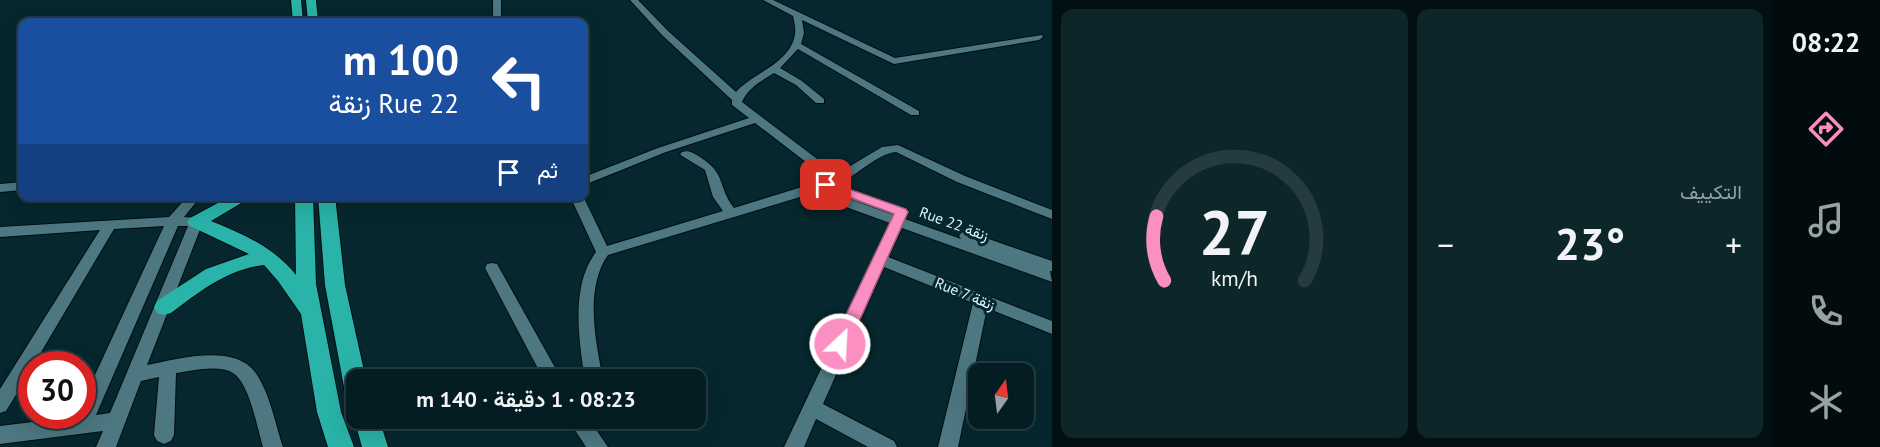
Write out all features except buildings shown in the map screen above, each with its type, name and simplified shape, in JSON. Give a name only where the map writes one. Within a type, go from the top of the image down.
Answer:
[{"type":"highway","points":[[296,0],[298,18]]},
{"type":"highway","points":[[311,0],[313,18]]},
{"type":"highway","points":[[195,222],[235,201]]},
{"type":"highway","points":[[304,201],[306,284],[329,412],[341,447]]},
{"type":"highway","points":[[327,201],[335,285],[352,369]]},
{"type":"highway","points":[[195,222],[245,243],[268,258],[285,275],[311,312]]},
{"type":"highway","points":[[164,307],[220,269],[251,259],[268,258]]},
{"type":"highway","points":[[369,429],[375,447]]},
{"type":"street","points":[[497,0],[497,18]]},
{"type":"street","name":"Rue 22 زنقة","points":[[634,0],[665,33],[736,98],[739,107],[832,182],[899,216],[1052,277]]},
{"type":"street","points":[[768,0],[894,61],[1039,37]]},
{"type":"street","points":[[736,98],[742,91],[774,69],[797,45],[801,28],[797,16]]},
{"type":"street","points":[[797,45],[915,113]]},
{"type":"street","points":[[774,69],[799,83],[820,101]]},
{"type":"street","points":[[588,179],[662,150],[756,119]]},
{"type":"street","points":[[593,369],[588,300],[594,266],[603,252],[811,190],[832,182],[886,149],[898,148],[961,179],[1052,215]]},
{"type":"street","points":[[686,154],[709,168],[713,174],[718,197],[731,213]]},
{"type":"street","points":[[0,188],[18,186]]},
{"type":"street","name":"Rue 22 زنقة","points":[[811,190],[1052,266]]},
{"type":"street","points":[[96,394],[174,221],[191,201]]},
{"type":"street","points":[[578,201],[603,252]]},
{"type":"street","points":[[794,447],[899,216]]},
{"type":"street","points":[[0,232],[174,221],[195,222],[164,307],[106,447]]},
{"type":"street","points":[[0,405],[110,225]]},
{"type":"street","name":"Rue 7 زنقة","points":[[879,260],[1052,328]]},
{"type":"street","points":[[492,268],[547,369]]},
{"type":"street","points":[[948,447],[981,300]]},
{"type":"street","points":[[135,375],[216,362],[227,363],[244,371],[249,378],[273,447]]},
{"type":"street","points":[[164,435],[168,369]]},
{"type":"street","points":[[811,407],[887,447]]},
{"type":"street","points":[[96,423],[115,421]]},
{"type":"street","points":[[0,435],[49,429]]},
{"type":"street","points":[[588,429],[598,447]]},
{"type":"route","points":[[826,185],[902,212],[896,220],[840,344]]}]
